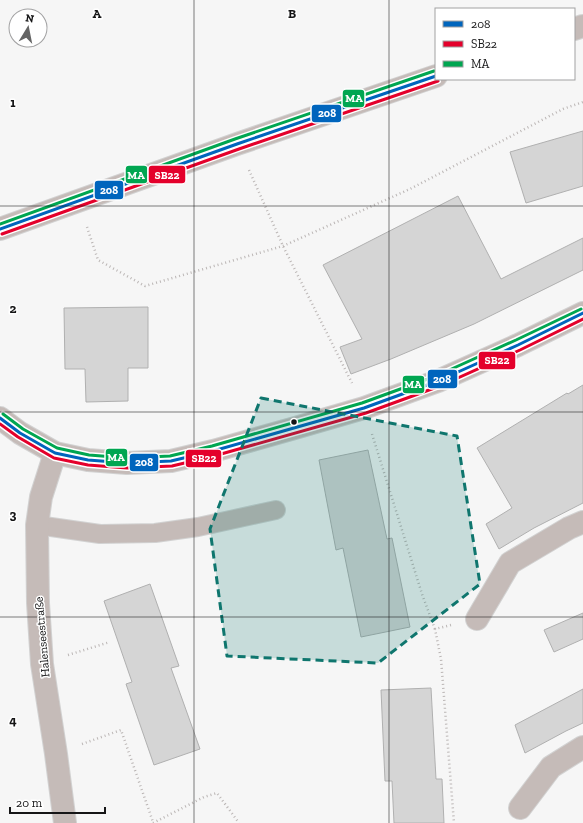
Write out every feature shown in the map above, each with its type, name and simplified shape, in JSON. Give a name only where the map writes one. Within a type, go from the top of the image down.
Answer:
[{"type":"street","points":[[0,229],[79,202],[237,144],[435,76]]},
{"type":"street","points":[[0,418],[20,433],[55,453],[88,460],[127,463],[171,461],[213,452],[364,408],[438,381],[518,345],[583,313]]},
{"type":"street","name":"Halenseestraße","points":[[55,453],[41,497],[38,525],[38,603],[42,664],[65,823]]},
{"type":"street","points":[[477,619],[510,563],[569,528],[583,522]]},
{"type":"street","points":[[520,808],[551,767],[583,747]]},
{"type":"lane","points":[[38,525],[100,534],[155,533],[198,528],[276,510]]},
{"type":"path","points":[[79,202],[98,260],[145,286],[283,246],[410,189],[563,109],[583,102]]},
{"type":"path","points":[[237,144],[283,246],[364,408],[422,594],[436,629],[441,659],[454,823]]},
{"type":"path","points":[[436,629],[477,619]]},
{"type":"path","points":[[42,664],[110,642]]},
{"type":"path","points":[[56,754],[121,730],[153,823],[204,797],[217,793],[239,823]]},
{"type":"highlighted area","points":[[261,398],[457,436],[480,584],[378,663],[227,656],[210,529]]},
{"type":"building","points":[[583,131],[583,186],[526,203],[510,152]]},
{"type":"building","points":[[458,196],[501,279],[583,238],[583,270],[474,324],[351,374],[340,347],[362,339],[323,265]]},
{"type":"building","points":[[148,307],[148,368],[128,368],[128,401],[86,402],[85,369],[65,369],[64,308]]},
{"type":"building","points":[[583,385],[583,503],[534,528],[499,549],[486,524],[512,508],[477,448],[567,393],[568,394]]},
{"type":"building","points":[[368,450],[387,539],[392,538],[410,627],[361,637],[343,548],[336,550],[319,460]]},
{"type":"building","points":[[150,584],[179,666],[171,668],[200,749],[154,765],[126,684],[132,682],[104,601]]},
{"type":"building","points":[[583,613],[583,639],[554,652],[544,630]]},
{"type":"building","points":[[431,688],[436,779],[442,779],[444,823],[394,823],[392,781],[385,781],[381,690]]},
{"type":"building","points":[[583,689],[583,723],[525,753],[515,725]]},
{"type":"transit line","name":"MA","points":[[0,224],[235,139],[434,71]]},
{"type":"transit line","name":"208","points":[[0,229],[237,144],[435,76]]},
{"type":"transit line","name":"SB22","points":[[2,234],[239,149],[438,81]]},
{"type":"transit line","name":"MA","points":[[3,414],[23,429],[57,448],[89,455],[127,458],[170,456],[212,446],[362,403],[436,376],[581,309]]},
{"type":"transit line","name":"208","points":[[0,418],[20,433],[55,453],[88,460],[127,463],[171,461],[213,451],[364,408],[438,381],[518,345],[583,313]]},
{"type":"transit line","name":"SB22","points":[[0,424],[18,437],[54,458],[88,465],[127,468],[172,466],[214,456],[366,413],[440,386],[520,350],[583,319]]}]
